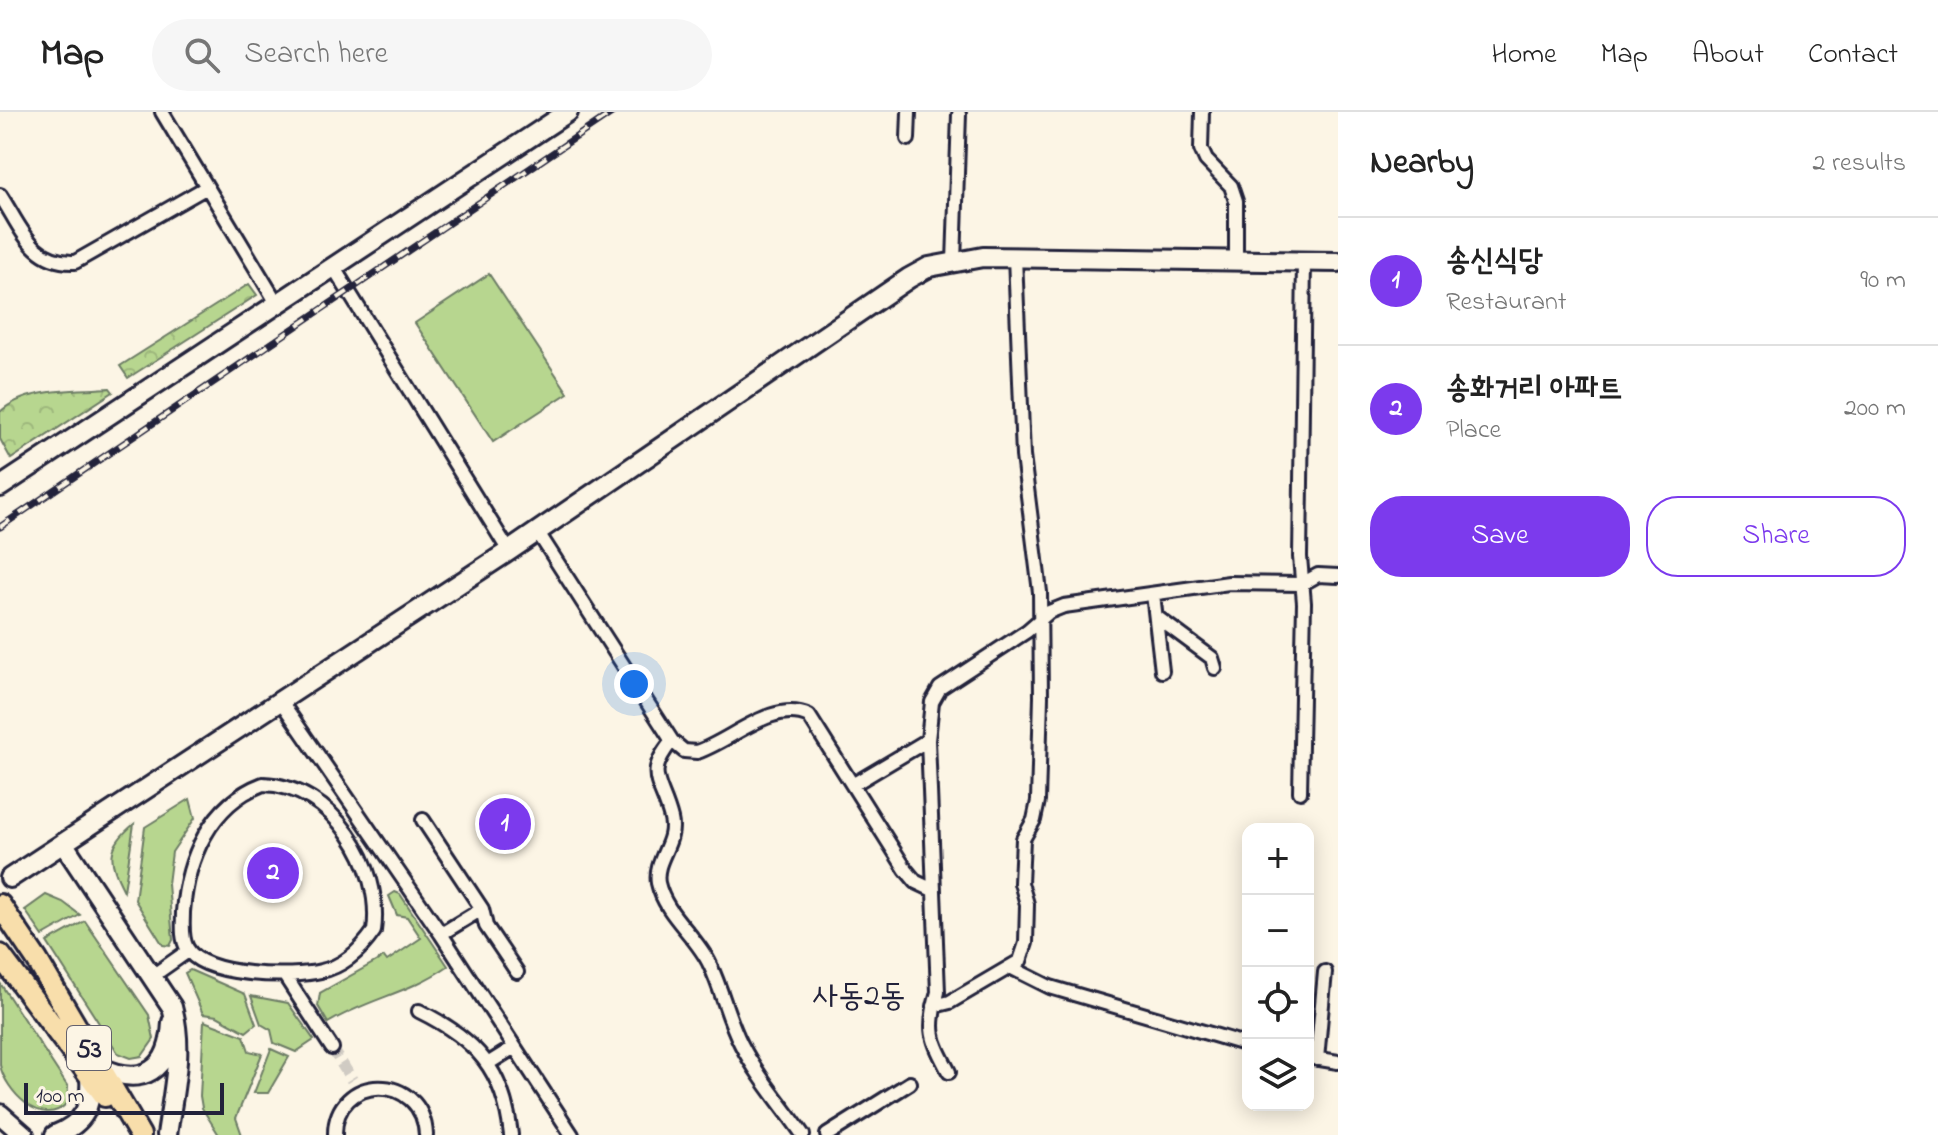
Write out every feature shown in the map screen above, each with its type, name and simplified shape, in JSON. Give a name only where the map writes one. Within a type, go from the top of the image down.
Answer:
[{"type":"main road","name":"53","points":[[0,905],[37,960],[95,1072],[137,1135]]},
{"type":"main road","name":"53","points":[[0,955],[14,977],[95,1072]]},
{"type":"street","points":[[162,112],[278,305]]},
{"type":"street","points":[[0,487],[568,112]]},
{"type":"street","points":[[908,139],[909,112]]},
{"type":"street","points":[[1202,112],[1201,149],[1206,160],[1231,186],[1236,201],[1236,260]]},
{"type":"street","points":[[954,262],[959,114]]},
{"type":"street","points":[[0,195],[39,255],[58,263],[75,262],[207,187]]},
{"type":"street","points":[[934,1006],[950,1002],[1020,961],[1026,943],[1027,904],[1021,883],[1023,839],[1034,820],[1041,768],[1037,547],[1023,456],[1015,257]]},
{"type":"street","points":[[10,878],[509,551],[929,267],[1015,257],[1338,262]]},
{"type":"street","points":[[1300,792],[1304,603],[1304,261]]},
{"type":"street","points":[[334,268],[509,551]]},
{"type":"street","points":[[537,531],[672,741],[684,751],[697,752],[777,713],[797,711],[809,716],[906,870],[916,882],[933,890]]},
{"type":"street","points":[[949,1072],[930,1034],[938,978],[928,740],[932,702],[940,688],[1038,620],[1064,606],[1229,583],[1302,584],[1318,575],[1338,576]]},
{"type":"street","points":[[1153,594],[1162,671]]},
{"type":"street","points":[[1158,618],[1212,658],[1215,668]]},
{"type":"street","points":[[280,700],[441,934],[572,1135]]},
{"type":"street","points":[[854,784],[928,740]]},
{"type":"street","points":[[672,741],[657,759],[655,774],[671,819],[672,835],[659,865],[658,881],[664,899],[710,963],[742,1047],[803,1135]]},
{"type":"street","points":[[263,784],[295,788],[332,816],[352,842],[368,868],[375,890],[374,931],[347,961],[323,971],[285,976],[239,972],[204,962],[188,951],[183,924],[188,873],[200,841],[246,790],[263,784]]},
{"type":"street","points":[[423,820],[482,909],[486,926],[517,972]]},
{"type":"street","points":[[352,842],[372,832]]},
{"type":"street","points":[[63,843],[172,1007],[179,1031],[179,1055],[167,1135]]},
{"type":"street","points":[[441,934],[482,909]]},
{"type":"street","points":[[151,977],[188,951]]},
{"type":"street","points":[[1010,967],[1050,987],[1242,1043]]},
{"type":"street","points":[[1314,1051],[1325,972]]},
{"type":"street","points":[[285,976],[332,1048]]},
{"type":"street","points":[[55,1135],[82,1120],[91,1097],[95,1072],[132,1078],[146,1076],[157,1066],[171,1030],[172,1007]]},
{"type":"street","points":[[419,1011],[470,1040],[489,1063],[509,1112],[511,1135]]},
{"type":"street","points":[[489,1063],[513,1048]]},
{"type":"street","points":[[1314,1058],[1338,1062]]},
{"type":"street","points":[[827,1135],[910,1083]]},
{"type":"street","points":[[335,1135],[340,1112],[356,1086],[387,1087],[405,1094],[423,1116],[426,1135]]},
{"type":"street","points":[[0,1114],[24,1135]]},
{"type":"green space","points":[[489,274],[568,393],[493,442],[415,323]]},
{"type":"green space","points":[[249,284],[257,295],[128,378],[120,366]]},
{"type":"green space","points":[[110,388],[113,392],[11,459],[0,439],[0,412],[11,404],[37,394]]},
{"type":"green space","points":[[190,799],[195,818],[172,852],[168,884],[173,940],[170,946],[163,945],[135,900],[145,827]]},
{"type":"green space","points":[[134,824],[124,891],[112,854],[118,840]]},
{"type":"green space","points":[[395,892],[400,894],[448,966],[418,983],[358,1007],[328,1023],[318,1006],[320,993],[384,957],[387,961],[421,938],[407,917],[397,915],[389,896]]},
{"type":"green space","points":[[46,895],[63,902],[80,915],[43,936],[25,910]]},
{"type":"green space","points":[[85,921],[149,1015],[154,1039],[142,1056],[131,1058],[118,1053],[47,942]]},
{"type":"green space","points":[[190,970],[245,994],[256,1024],[246,1032],[217,1016],[203,1014],[185,973]]},
{"type":"green space","points":[[0,983],[68,1087],[67,1103],[57,1110],[47,1112],[26,1104],[3,1075],[0,1065]]},
{"type":"green space","points":[[251,996],[288,1003],[314,1040],[296,1052],[274,1043],[271,1030],[261,1024]]},
{"type":"green space","points":[[204,1021],[244,1036],[249,1051],[262,1054],[236,1118],[242,1135],[219,1135],[202,1108]]},
{"type":"green space","points":[[271,1049],[289,1057],[268,1093],[254,1093]]},
{"type":"tunnel","points":[[332,1048],[352,1080]]},
{"type":"railway","points":[[0,527],[613,112]]},
{"type":"place","name":"송신식당","points":[[505,824]]},
{"type":"place","name":"송화거리 아파트","points":[[273,873]]},
{"type":"district","name":"사동2동","points":[[859,994]]}]
